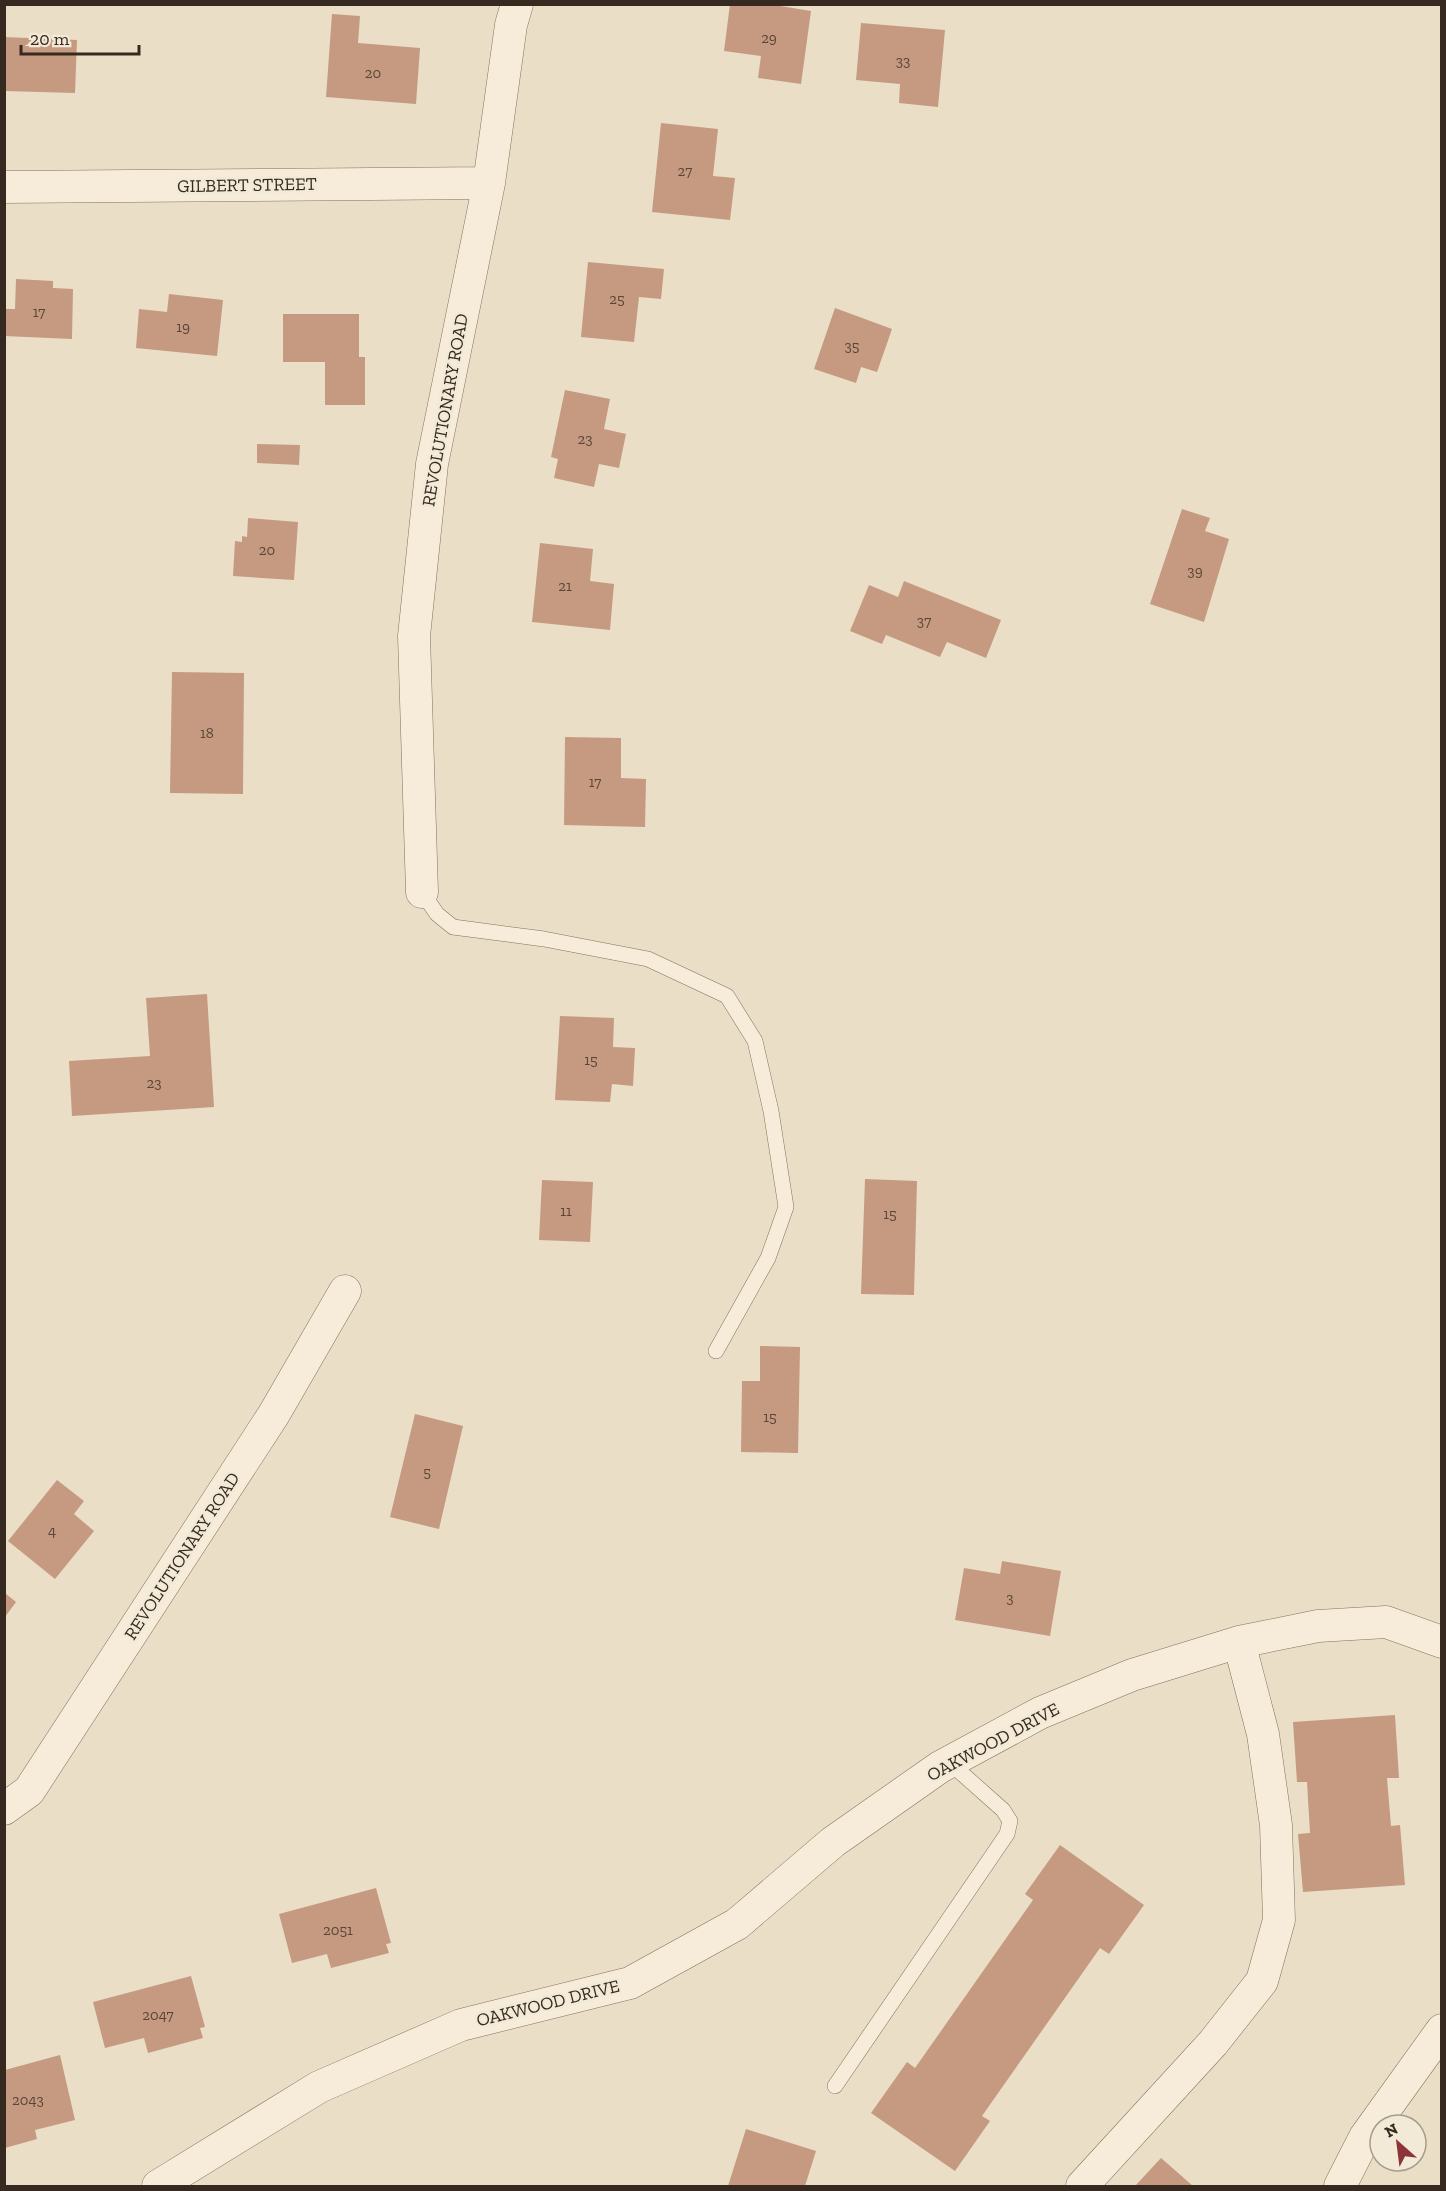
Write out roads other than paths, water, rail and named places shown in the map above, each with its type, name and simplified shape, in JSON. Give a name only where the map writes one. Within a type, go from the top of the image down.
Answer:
[{"type":"street","name":"REVOLUTIONARY ROAD","points":[[422,892],[415,624],[432,464],[489,183],[511,26],[517,4]]},
{"type":"street","name":"GILBERT STREET","points":[[4,187],[489,183]]},
{"type":"street","name":"REVOLUTIONARY ROAD","points":[[4,1809],[29,1791],[274,1414],[345,1291]]},
{"type":"street","name":"OAKWOOD DRIVE","points":[[177,2182],[319,2087],[461,2025],[630,1983],[737,1924],[833,1842],[949,1762],[1040,1713],[1122,1679],[1239,1642],[1318,1626],[1386,1622],[1442,1642]]},
{"type":"street","points":[[1082,2187],[1214,2043],[1262,1981],[1279,1920],[1276,1826],[1263,1734],[1239,1642]]},
{"type":"street","points":[[1340,2187],[1365,2137],[1442,2030]]},
{"type":"lane","points":[[422,892],[437,914],[453,927],[544,939],[648,959],[727,996],[755,1041],[771,1111],[786,1207],[768,1258],[716,1352]]},
{"type":"lane","points":[[835,2086],[1008,1834],[1010,1821],[1003,1810],[949,1762]]}]
